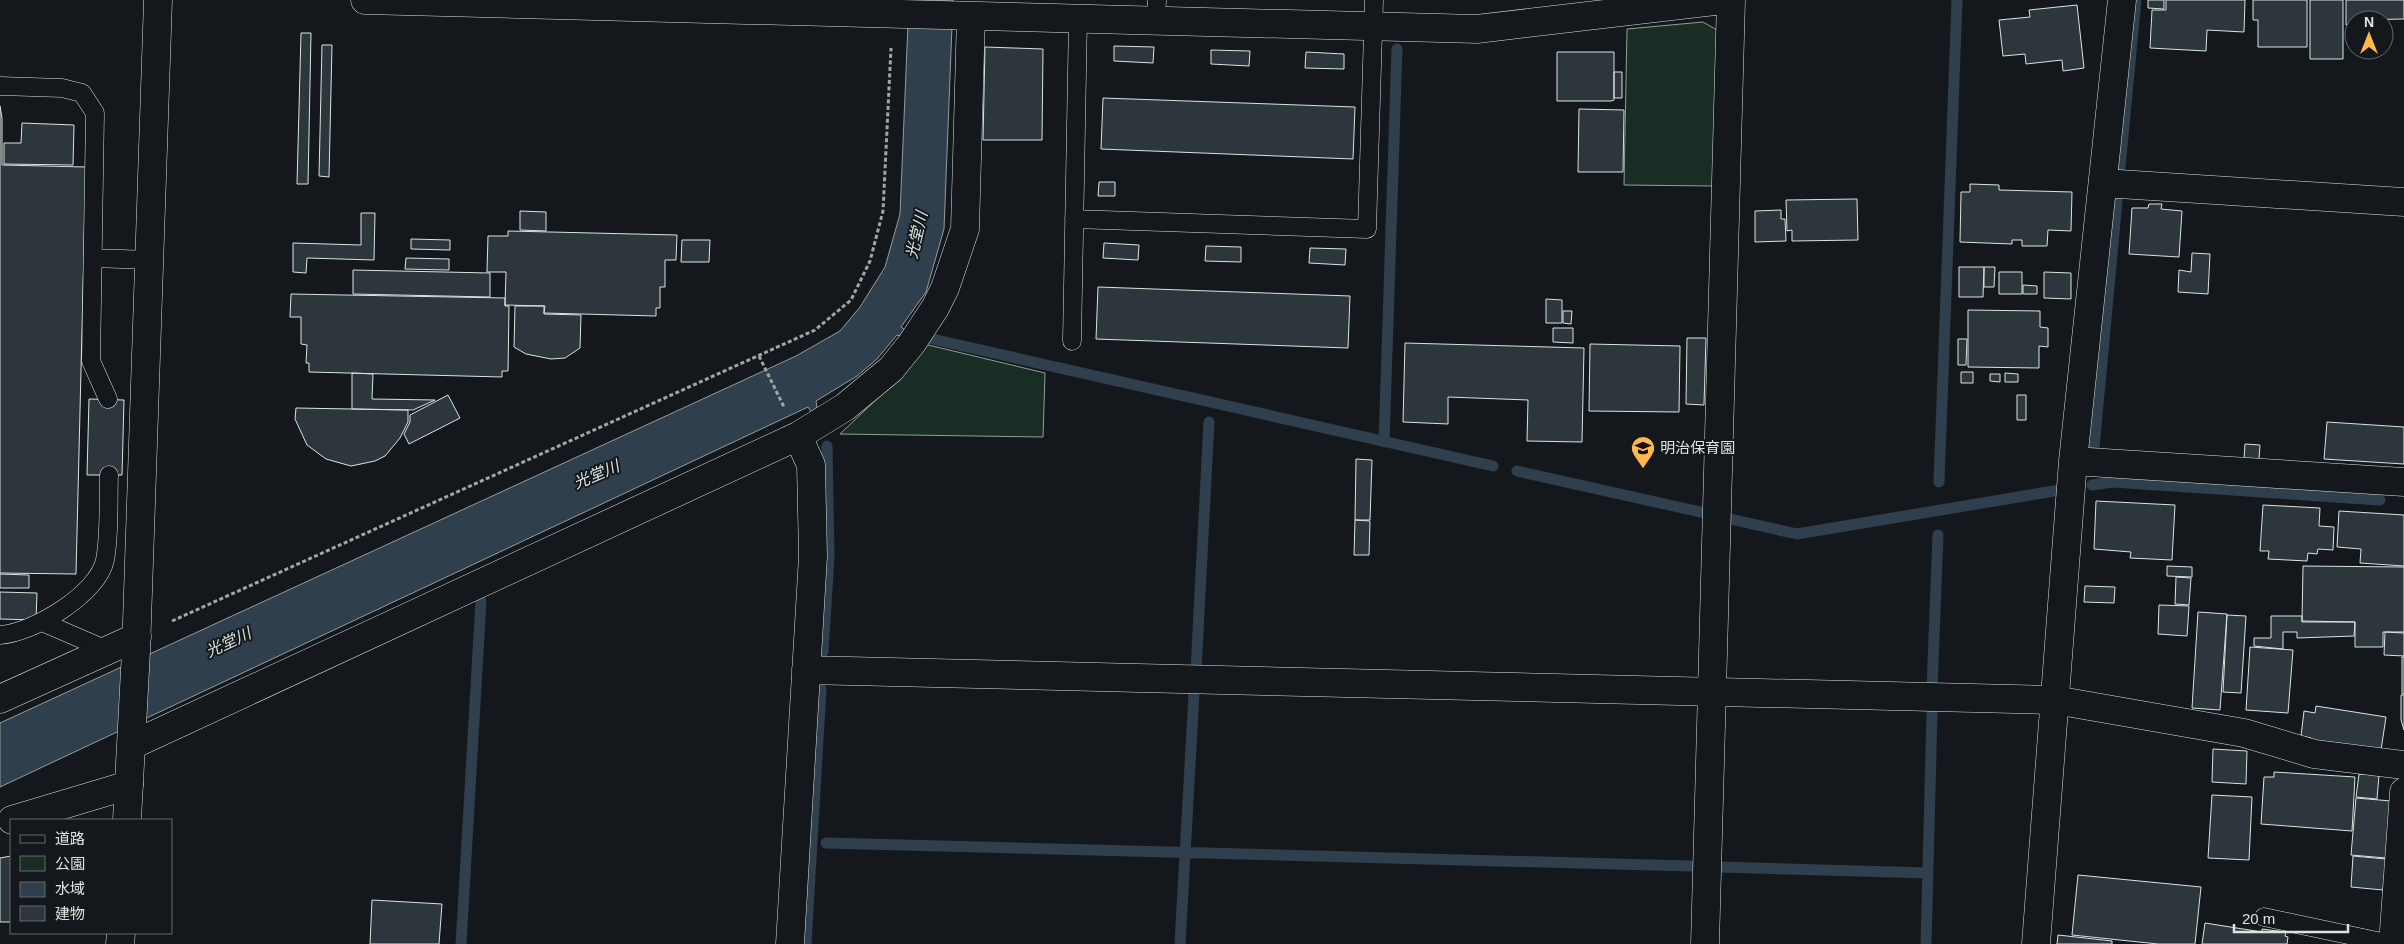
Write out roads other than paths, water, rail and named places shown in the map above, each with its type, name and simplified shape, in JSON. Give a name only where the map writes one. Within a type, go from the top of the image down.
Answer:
[{"type":"street","points":[[127,819],[136,644],[158,0]]},
{"type":"street","points":[[365,0],[497,2],[893,15],[982,11],[1078,18],[1157,10],[1373,27],[1477,28],[1723,0]]},
{"type":"street","points":[[1705,944],[1732,0]]},
{"type":"street","points":[[2036,944],[2073,461],[2122,0]]},
{"type":"street","points":[[132,738],[798,436],[845,407],[890,369],[912,343],[935,308],[945,288],[965,229],[982,11]]},
{"type":"street","points":[[2103,183],[2404,202]]},
{"type":"street","points":[[790,944],[813,556],[811,465],[798,436]]},
{"type":"street","points":[[2073,461],[2404,482]]},
{"type":"street","points":[[0,699],[107,650],[136,644]]},
{"type":"street","points":[[806,670],[2054,700],[2244,733],[2314,754],[2404,765]]},
{"type":"street","points":[[14,819],[129,785]]},
{"type":"street","points":[[2392,944],[2404,792]]},
{"type":"lane","points":[[1074,219],[1367,229],[1374,0]]},
{"type":"lane","points":[[1072,341],[1078,18]]},
{"type":"lane","points":[[0,86],[62,88],[82,93],[96,113],[91,361],[108,399]]},
{"type":"lane","points":[[93,258],[150,260]]},
{"type":"lane","points":[[0,635],[42,622],[72,602],[96,580],[105,561],[109,475]]},
{"type":"lane","points":[[42,622],[107,650]]},
{"type":"lane","points":[[2264,917],[2392,944]]},
{"type":"water","name":"光堂川","points":[[909,0],[953,0],[944,229],[926,292],[901,327],[905,330],[900,336],[897,335],[877,359],[857,376],[816,401],[817,407],[811,412],[808,407],[0,787],[0,723],[796,356],[840,331],[860,307],[885,267],[900,214]]},
{"type":"waterway","points":[[1939,482],[1957,0]]},
{"type":"waterway","points":[[2120,167],[2136,0]]},
{"type":"waterway","points":[[1384,442],[1397,49]]},
{"type":"waterway","points":[[2094,448],[2117,201]]},
{"type":"waterway","points":[[932,339],[1493,466]]},
{"type":"waterway","points":[[1196,670],[1209,422]]},
{"type":"waterway","points":[[823,652],[829,558],[827,446]]},
{"type":"waterway","points":[[1517,471],[1705,513]]},
{"type":"waterway","points":[[2092,485],[2113,482],[2380,500]]},
{"type":"waterway","points":[[1730,519],[1797,534],[2054,491]]},
{"type":"waterway","points":[[1932,688],[1938,535]]},
{"type":"waterway","points":[[461,944],[481,601]]},
{"type":"waterway","points":[[806,944],[821,689]]},
{"type":"waterway","points":[[1180,944],[1194,694]]},
{"type":"waterway","points":[[1926,944],[1932,713]]},
{"type":"waterway","points":[[826,843],[1690,866]]},
{"type":"waterway","points":[[1720,867],[1928,873]]},
{"type":"place","name":"明治保育園","points":[[1643,469]]}]
